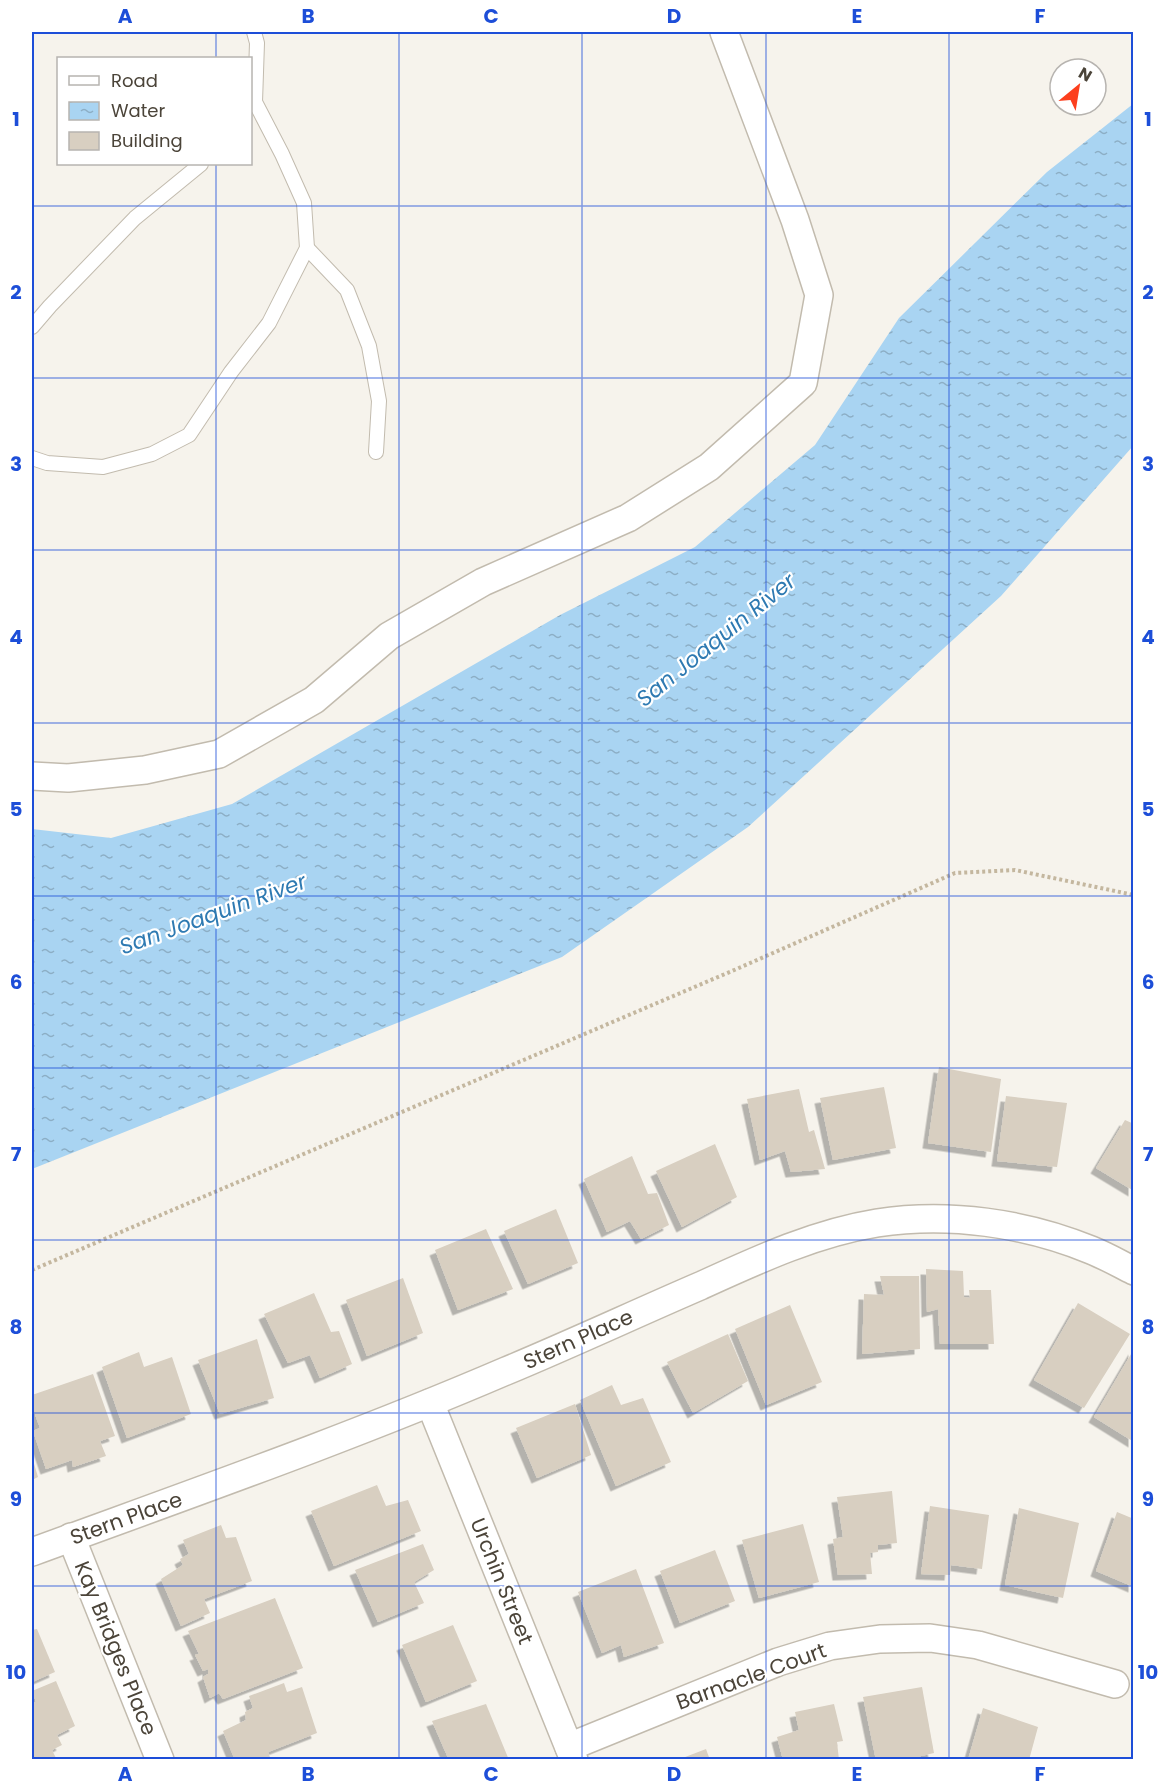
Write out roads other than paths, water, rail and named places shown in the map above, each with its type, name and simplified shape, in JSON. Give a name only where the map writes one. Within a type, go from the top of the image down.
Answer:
[{"type":"street","points":[[32,776],[68,778],[146,770],[219,754],[314,700],[389,636],[483,582],[628,518],[709,467],[803,383],[819,295],[795,220],[724,32]]},
{"type":"street","name":"Stern Place","points":[[32,1552],[219,1485],[430,1403],[508,1371],[771,1254],[827,1234],[879,1223],[932,1219],[994,1224],[1039,1232],[1093,1251],[1134,1271]]},
{"type":"street","name":"Urchin Street","points":[[430,1403],[571,1753]]},
{"type":"street","name":"Kay Bridges Place","points":[[71,1537],[160,1760]]},
{"type":"street","name":"Barnacle Court","points":[[571,1753],[778,1662],[830,1646],[880,1639],[930,1638],[978,1645],[1115,1684]]},
{"type":"lane","points":[[32,458],[47,463],[103,466],[152,454],[189,435],[231,372],[269,323],[307,248],[304,203],[282,154],[253,105],[256,43],[254,32]]},
{"type":"lane","points":[[32,327],[135,218],[200,165]]},
{"type":"lane","points":[[307,248],[347,290],[369,346],[379,401],[376,452]]},
{"type":"water","name":"San Joaquin River","points":[[1133,104],[1133,446],[1001,596],[748,827],[562,957],[32,1169],[32,829],[111,838],[232,804],[560,615],[695,547],[815,445],[899,318],[1047,172]]}]
